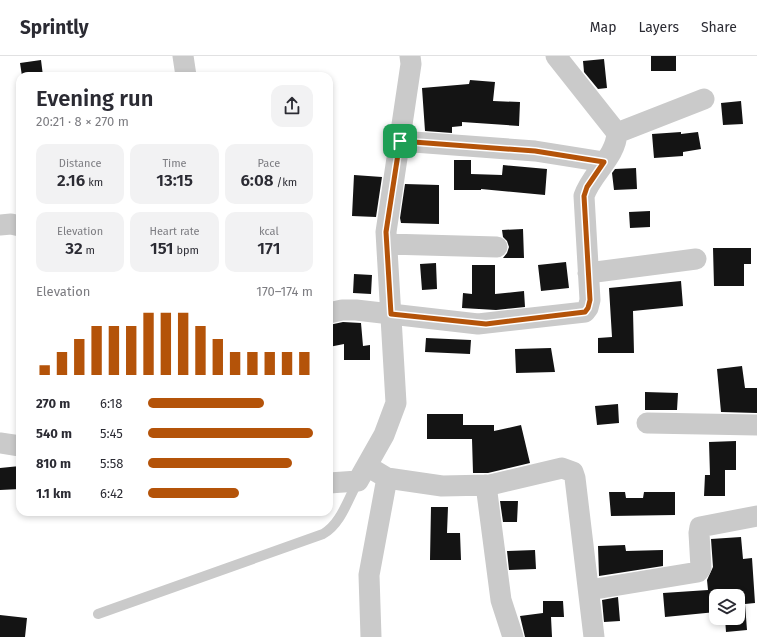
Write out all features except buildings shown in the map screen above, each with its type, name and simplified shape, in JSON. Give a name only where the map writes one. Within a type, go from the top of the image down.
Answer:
[{"type":"street","points":[[183,56],[185,72]]},
{"type":"street","points":[[362,474],[384,435],[396,403],[386,232],[411,64],[410,56]]},
{"type":"street","points":[[333,312],[342,310],[356,310],[486,324],[585,312],[588,308],[588,273],[584,196],[587,187],[616,142],[617,133],[556,56]]},
{"type":"street","points":[[617,133],[704,98]]},
{"type":"street","points":[[400,141],[535,151],[604,162]]},
{"type":"street","points":[[0,225],[16,225]]},
{"type":"street","points":[[387,244],[497,247]]},
{"type":"street","points":[[588,273],[696,259]]},
{"type":"street","points":[[647,423],[757,425]]},
{"type":"street","points":[[0,444],[16,446]]},
{"type":"street","points":[[333,482],[362,474],[437,486],[486,485],[562,468],[572,472],[589,590],[594,637]]},
{"type":"street","points":[[371,637],[369,575],[386,478]]},
{"type":"street","points":[[486,485],[501,600],[513,637]]},
{"type":"street","points":[[589,590],[698,572],[701,568],[700,527],[757,516]]},
{"type":"lane","points":[[98,614],[323,534],[331,529],[337,522],[362,474]]},
{"type":"route","points":[[400,141],[535,151],[604,162],[587,187],[584,196],[590,300],[588,308],[585,312],[486,324],[391,314],[386,232],[400,141]]}]
